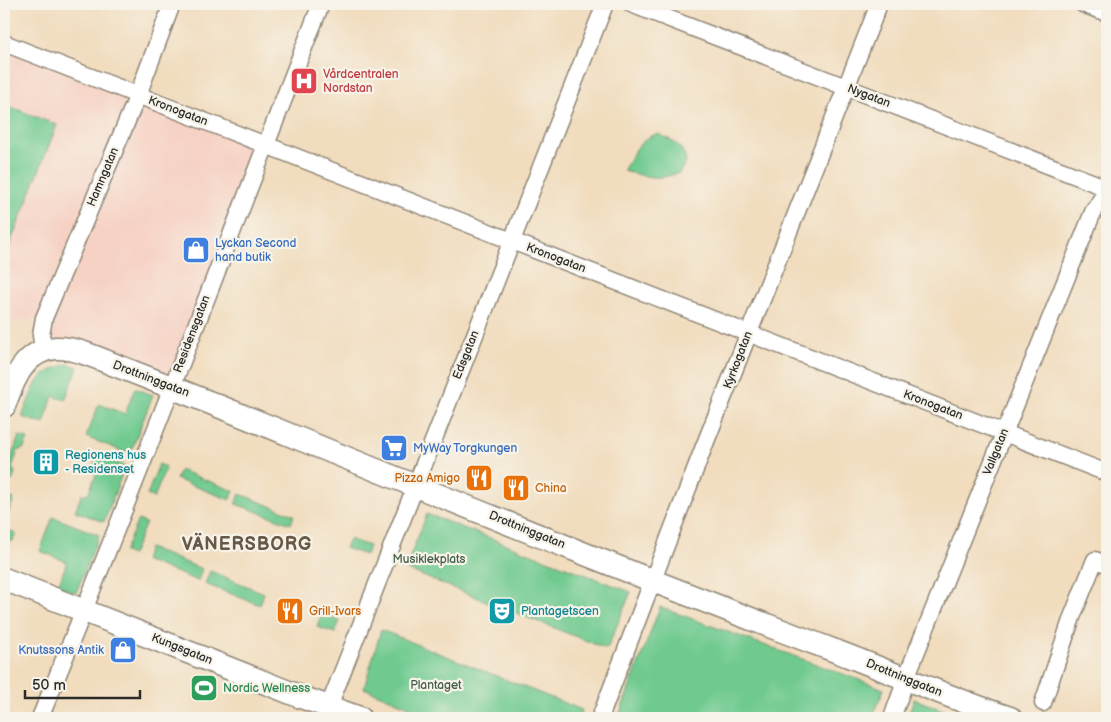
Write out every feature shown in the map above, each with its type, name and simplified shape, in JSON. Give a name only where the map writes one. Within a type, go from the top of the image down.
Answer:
[{"type":"street","name":"Hamngatan","points":[[43,351],[42,324],[138,95],[172,4]]},
{"type":"street","name":"Residensgatan","points":[[40,718],[172,387],[321,4]]},
{"type":"street","name":"Edsgatan","points":[[328,706],[605,4]]},
{"type":"street","name":"Nygatan","points":[[631,4],[1107,189]]},
{"type":"street","name":"Kyrkogatan","points":[[600,718],[748,333],[879,4]]},
{"type":"street","points":[[1083,4],[1107,14]]},
{"type":"street","name":"Kronogatan","points":[[4,43],[1107,473]]},
{"type":"street","name":"Vallgatan","points":[[892,718],[905,678],[1093,212],[1107,189]]},
{"type":"street","name":"Drottninggatan","points":[[43,351],[56,348],[84,353],[652,580],[1010,718]]},
{"type":"street","points":[[4,406],[21,368],[43,351]]},
{"type":"street","points":[[1042,703],[1072,617],[1095,560],[1107,564]]},
{"type":"street","name":"Kungsgatan","points":[[4,578],[309,700],[360,718]]},
{"type":"shaded area","points":[[4,49],[128,96],[38,317],[16,324],[4,315]]},
{"type":"shaded area","points":[[134,97],[262,148],[170,383],[46,347],[44,322]]},
{"type":"green space","points":[[4,104],[57,125],[4,259]]},
{"type":"green space","points":[[658,134],[681,148],[686,163],[679,173],[657,177],[623,171],[641,143]]},
{"type":"green space","points":[[67,364],[78,367],[65,400],[53,396],[44,424],[22,417],[33,390],[41,377]]},
{"type":"green space","points":[[135,388],[153,395],[130,454],[86,437],[99,404],[125,414]]},
{"type":"green space","points":[[19,436],[28,439],[24,448],[18,451],[12,467],[15,473],[12,481],[4,477]]},
{"type":"green space","points":[[98,456],[125,466],[104,522],[75,511],[82,494],[88,494],[96,475],[92,471]]},
{"type":"green space","points":[[159,464],[166,467],[154,498],[147,495]]},
{"type":"green space","points":[[180,470],[234,491],[230,500],[176,479]]},
{"type":"green space","points":[[240,494],[294,515],[291,524],[236,504]]},
{"type":"green space","points":[[4,495],[14,499],[4,524]]},
{"type":"green space","name":"Musiklekplats","points":[[427,514],[631,592],[607,649],[405,569]]},
{"type":"green space","points":[[53,517],[99,535],[76,593],[58,586],[67,562],[40,551]]},
{"type":"green space","points":[[138,520],[146,523],[132,555],[124,552]]},
{"type":"green space","points":[[4,529],[16,533],[13,541],[10,540],[4,556]]},
{"type":"green space","points":[[349,539],[369,546],[366,555],[345,548]]},
{"type":"green space","points":[[149,548],[202,569],[198,581],[144,560]]},
{"type":"green space","points":[[210,571],[264,593],[260,605],[205,584]]},
{"type":"green space","points":[[660,607],[884,689],[872,718],[618,718]]},
{"type":"green space","points":[[321,614],[340,621],[335,633],[317,627]]},
{"type":"green space","name":"Plantaget","points":[[381,630],[582,710],[579,718],[435,718],[364,688]]},
{"type":"green space","points":[[914,699],[964,718],[907,718]]},
{"type":"place","name":"Vårdcentralen Nordstan","points":[[304,81]]},
{"type":"place","name":"Lyckan Second hand butik","points":[[196,250]]},
{"type":"place","name":"MyWay Torgkungen","points":[[394,448]]},
{"type":"place","name":"Regionens hus - Residenset","points":[[46,462]]},
{"type":"place","name":"Pizza Amigo","points":[[479,478]]},
{"type":"place","name":"China","points":[[516,488]]},
{"type":"place","name":"Grill-Ivars","points":[[290,611]]},
{"type":"place","name":"Plantagetscen","points":[[502,611]]},
{"type":"place","name":"Knutssons Antik","points":[[123,650]]},
{"type":"place","name":"Nordic Wellness","points":[[204,688]]},
{"type":"district","name":"VÄNERSBORG","points":[[247,544]]}]
